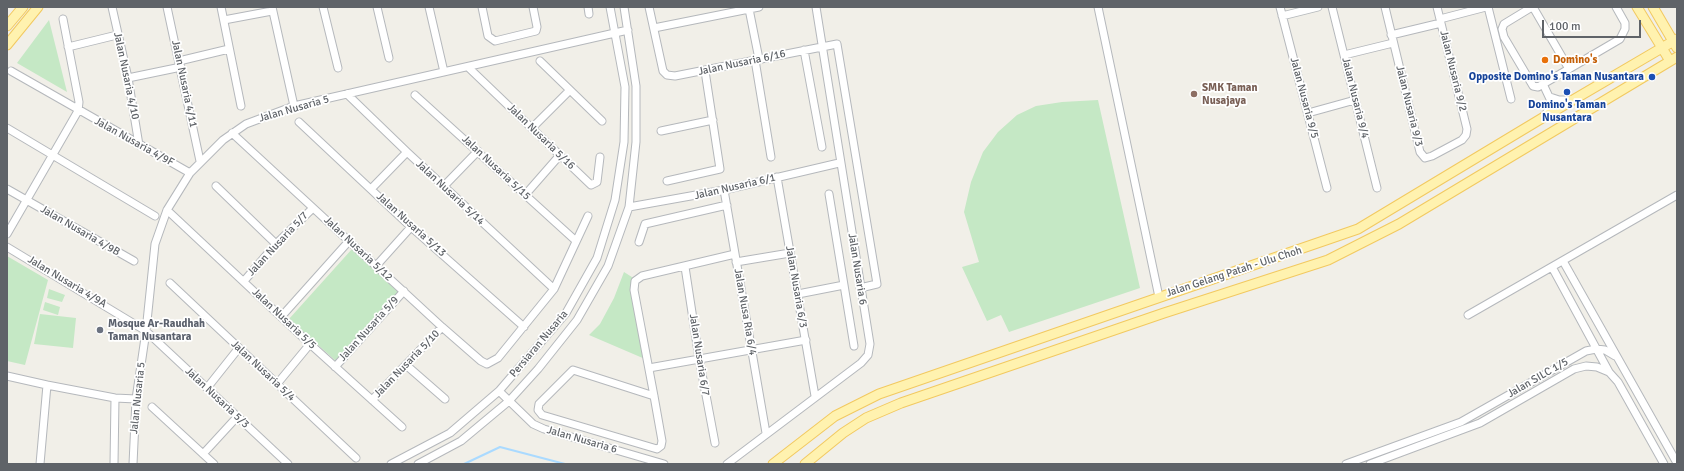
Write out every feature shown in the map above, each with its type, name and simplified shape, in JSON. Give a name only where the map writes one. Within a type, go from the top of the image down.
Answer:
[{"type":"main road","points":[[7,26],[23,7]]},
{"type":"main road","points":[[7,45],[38,7]]},
{"type":"main road","points":[[1637,7],[1661,48],[1673,59]]},
{"type":"main road","points":[[1652,7],[1676,43]]},
{"type":"main road","name":"Jalan Gelang Patah - Ulu Choh","points":[[773,464],[835,416],[879,394],[1159,297],[1295,252],[1358,229],[1661,48],[1676,43]]},
{"type":"main road","name":"Jalan Gelang Patah - Ulu Choh","points":[[805,464],[842,433],[866,418],[901,403],[1164,313],[1328,260],[1399,224],[1673,59]]},
{"type":"street","name":"Jalan Nusaria 4/10","points":[[112,7],[117,35],[128,78],[139,144]]},
{"type":"street","name":"Jalan Nusaria 4/11","points":[[167,7],[200,161]]},
{"type":"street","points":[[221,7],[241,106]]},
{"type":"street","points":[[323,7],[338,68]]},
{"type":"street","points":[[377,7],[389,58]]},
{"type":"street","points":[[429,7],[444,72]]},
{"type":"street","points":[[482,7],[488,36],[495,41],[536,31],[537,27],[533,7]]},
{"type":"street","name":"Persiaran Nusaria","points":[[391,464],[450,433],[499,391],[566,313],[597,258],[615,200],[624,142],[625,87],[610,7]]},
{"type":"street","name":"Persiaran Nusaria","points":[[418,464],[461,441],[509,401],[538,369],[577,320],[608,266],[629,207],[636,142],[636,86],[624,7]]},
{"type":"street","points":[[649,7],[654,28],[759,7]]},
{"type":"street","name":"Jalan Nusaria 6","points":[[727,464],[815,396],[862,363],[868,355],[870,344],[839,163],[816,7]]},
{"type":"street","points":[[1098,7],[1159,297]]},
{"type":"street","name":"Jalan Nusaria 9/5","points":[[1280,7],[1328,188]]},
{"type":"street","points":[[1282,16],[1318,7]]},
{"type":"street","name":"Jalan Nusaria 9/4","points":[[1332,7],[1377,188]]},
{"type":"street","name":"Jalan Nusaria 9/3","points":[[1385,7],[1420,152],[1425,158],[1432,156],[1462,140],[1466,135]]},
{"type":"street","name":"Jalan Nusaria 9/2","points":[[1437,7],[1467,129],[1466,135]]},
{"type":"street","points":[[1391,35],[1487,7],[1511,99]]},
{"type":"street","points":[[1569,68],[1532,7],[1504,24],[1502,29],[1504,38],[1533,86],[1538,87],[1620,39],[1624,34],[1625,23],[1616,7]]},
{"type":"street","points":[[224,20],[272,9],[294,106]]},
{"type":"street","points":[[745,9],[757,60],[771,157]]},
{"type":"street","points":[[7,234],[78,111],[79,102],[63,19]]},
{"type":"street","name":"Jalan Nusaria 6/16","points":[[654,28],[663,71],[667,75],[675,76],[837,44],[877,284],[860,288]]},
{"type":"street","name":"Jalan Nusaria 5","points":[[134,463],[136,399],[146,331],[155,244],[167,210],[190,173],[200,161],[232,133],[258,119],[294,106],[628,30]]},
{"type":"street","points":[[68,47],[117,35]]},
{"type":"street","points":[[1344,55],[1393,43]]},
{"type":"street","points":[[128,78],[229,49]]},
{"type":"street","points":[[804,50],[822,147]]},
{"type":"street","points":[[540,61],[569,91],[602,121]]},
{"type":"street","name":"Jalan Nusaria 5/16","points":[[468,67],[591,185],[597,182],[600,156]]},
{"type":"street","points":[[667,181],[720,169],[705,71]]},
{"type":"street","name":"Jalan Nusaria 4/9F","points":[[11,72],[190,173]]},
{"type":"street","points":[[1543,84],[1550,97],[1550,106],[1544,117]]},
{"type":"street","points":[[532,128],[569,91]]},
{"type":"street","name":"Jalan Nusaria 5/14","points":[[347,94],[406,152],[554,289]]},
{"type":"street","name":"Jalan Nusaria 5/15","points":[[415,95],[478,150],[576,241]]},
{"type":"street","points":[[1550,97],[1558,100],[1573,100]]},
{"type":"street","points":[[1308,113],[1355,100]]},
{"type":"street","points":[[661,130],[713,120]]},
{"type":"street","name":"Jalan Nusaria 5/13","points":[[299,122],[411,226],[524,327]]},
{"type":"street","points":[[7,128],[155,216]]},
{"type":"street","name":"Jalan Nusaria 5/12","points":[[232,133],[442,327],[481,361],[487,364],[498,358],[524,327]]},
{"type":"street","points":[[444,186],[478,150]]},
{"type":"street","points":[[371,189],[406,152]]},
{"type":"street","points":[[525,195],[560,156]]},
{"type":"street","name":"Jalan Nusaria 6/1","points":[[629,207],[724,190],[839,163]]},
{"type":"street","name":"Jalan Nusaria 6/3","points":[[777,177],[815,396]]},
{"type":"street","points":[[216,186],[276,244]]},
{"type":"street","name":"Jalan Nusaria 4/9B","points":[[7,188],[134,261]]},
{"type":"street","name":"Jalan Nusa Ria 6/4","points":[[724,190],[766,433]]},
{"type":"street","points":[[828,194],[854,346]]},
{"type":"street","points":[[1468,315],[1677,195]]},
{"type":"street","points":[[639,242],[645,224],[727,204]]},
{"type":"street","name":"Jalan Nusaria 5/7","points":[[244,281],[276,244],[313,208]]},
{"type":"street","name":"Jalan Nusaria 5/5","points":[[167,210],[310,344],[402,427]]},
{"type":"street","points":[[524,327],[554,289],[588,216]]},
{"type":"street","points":[[376,266],[411,226]]},
{"type":"street","points":[[281,317],[349,241]]},
{"type":"street","name":"Jalan Nusaria 4/9A","points":[[7,247],[146,331]]},
{"type":"street","points":[[654,396],[573,370],[539,404],[538,410],[542,415],[657,449],[661,446],[662,441],[654,396],[649,368],[634,290],[635,281],[642,276],[686,267],[736,258],[790,253]]},
{"type":"street","points":[[1563,261],[1615,356],[1677,463]]},
{"type":"street","name":"Jalan Nusaria 6/7","points":[[686,267],[699,358],[715,443]]},
{"type":"street","points":[[1552,267],[1596,349],[1618,382],[1664,464]]},
{"type":"street","name":"Jalan Nusaria 5/4","points":[[170,283],[238,349],[356,458]]},
{"type":"street","points":[[798,294],[844,285]]},
{"type":"street","name":"Jalan Nusaria 5/9","points":[[335,367],[404,291]]},
{"type":"street","points":[[1570,301],[1581,294]]},
{"type":"street","name":"Jalan Nusaria 5/10","points":[[372,400],[442,327]]},
{"type":"street","name":"Jalan Nusaria 5/3","points":[[146,331],[288,464]]},
{"type":"street","points":[[649,368],[806,340]]},
{"type":"street","points":[[277,384],[310,344]]},
{"type":"street","points":[[207,388],[238,349]]},
{"type":"street","points":[[1596,349],[1605,350],[1615,356]]},
{"type":"street","name":"Jalan SILC 1/5","points":[[1346,464],[1461,422],[1570,359],[1596,349]]},
{"type":"street","points":[[406,365],[444,398]]},
{"type":"street","name":"Jalan SILC 1/5","points":[[1370,464],[1480,423],[1574,369],[1586,366],[1597,367],[1610,372]]},
{"type":"street","points":[[7,376],[115,398],[136,399]]},
{"type":"street","points":[[40,464],[47,385]]},
{"type":"street","name":"Jalan Nusaria 6","points":[[499,391],[533,424],[544,430],[664,464]]},
{"type":"street","points":[[114,464],[115,398]]},
{"type":"street","points":[[152,407],[214,464]]},
{"type":"street","points":[[203,454],[237,417]]},
{"type":"green space","points":[[49,20],[67,92],[17,63]]},
{"type":"green space","points":[[1098,100],[1140,288],[1009,332],[1001,315],[987,321],[962,267],[979,262],[964,212],[971,182],[983,152],[998,132],[1017,115],[1036,106],[1062,102]]},
{"type":"green space","points":[[352,249],[399,293],[337,362],[289,319]]},
{"type":"green space","points":[[7,256],[48,280],[25,365],[7,361]]},
{"type":"green space","points":[[624,272],[635,279],[645,359],[589,335],[600,324],[614,298]]},
{"type":"green space","points":[[49,289],[65,295],[62,302],[47,298]]},
{"type":"green space","points":[[45,302],[60,307],[58,315],[43,310]]},
{"type":"green space","points":[[40,314],[76,318],[73,348],[34,344]]},
{"type":"waterway","points":[[464,464],[500,447],[565,464]]},
{"type":"place","name":"Domino's","points":[[1545,60]]},
{"type":"place","name":"Opposite Domino's Taman Nusantara","points":[[1652,77]]},
{"type":"place","name":"Domino's Taman Nusantara","points":[[1567,92]]},
{"type":"place","name":"SMK Taman Nusajaya","points":[[1194,94]]},
{"type":"place","name":"Mosque Ar-Raudhah Taman Nusantara","points":[[100,330]]}]
